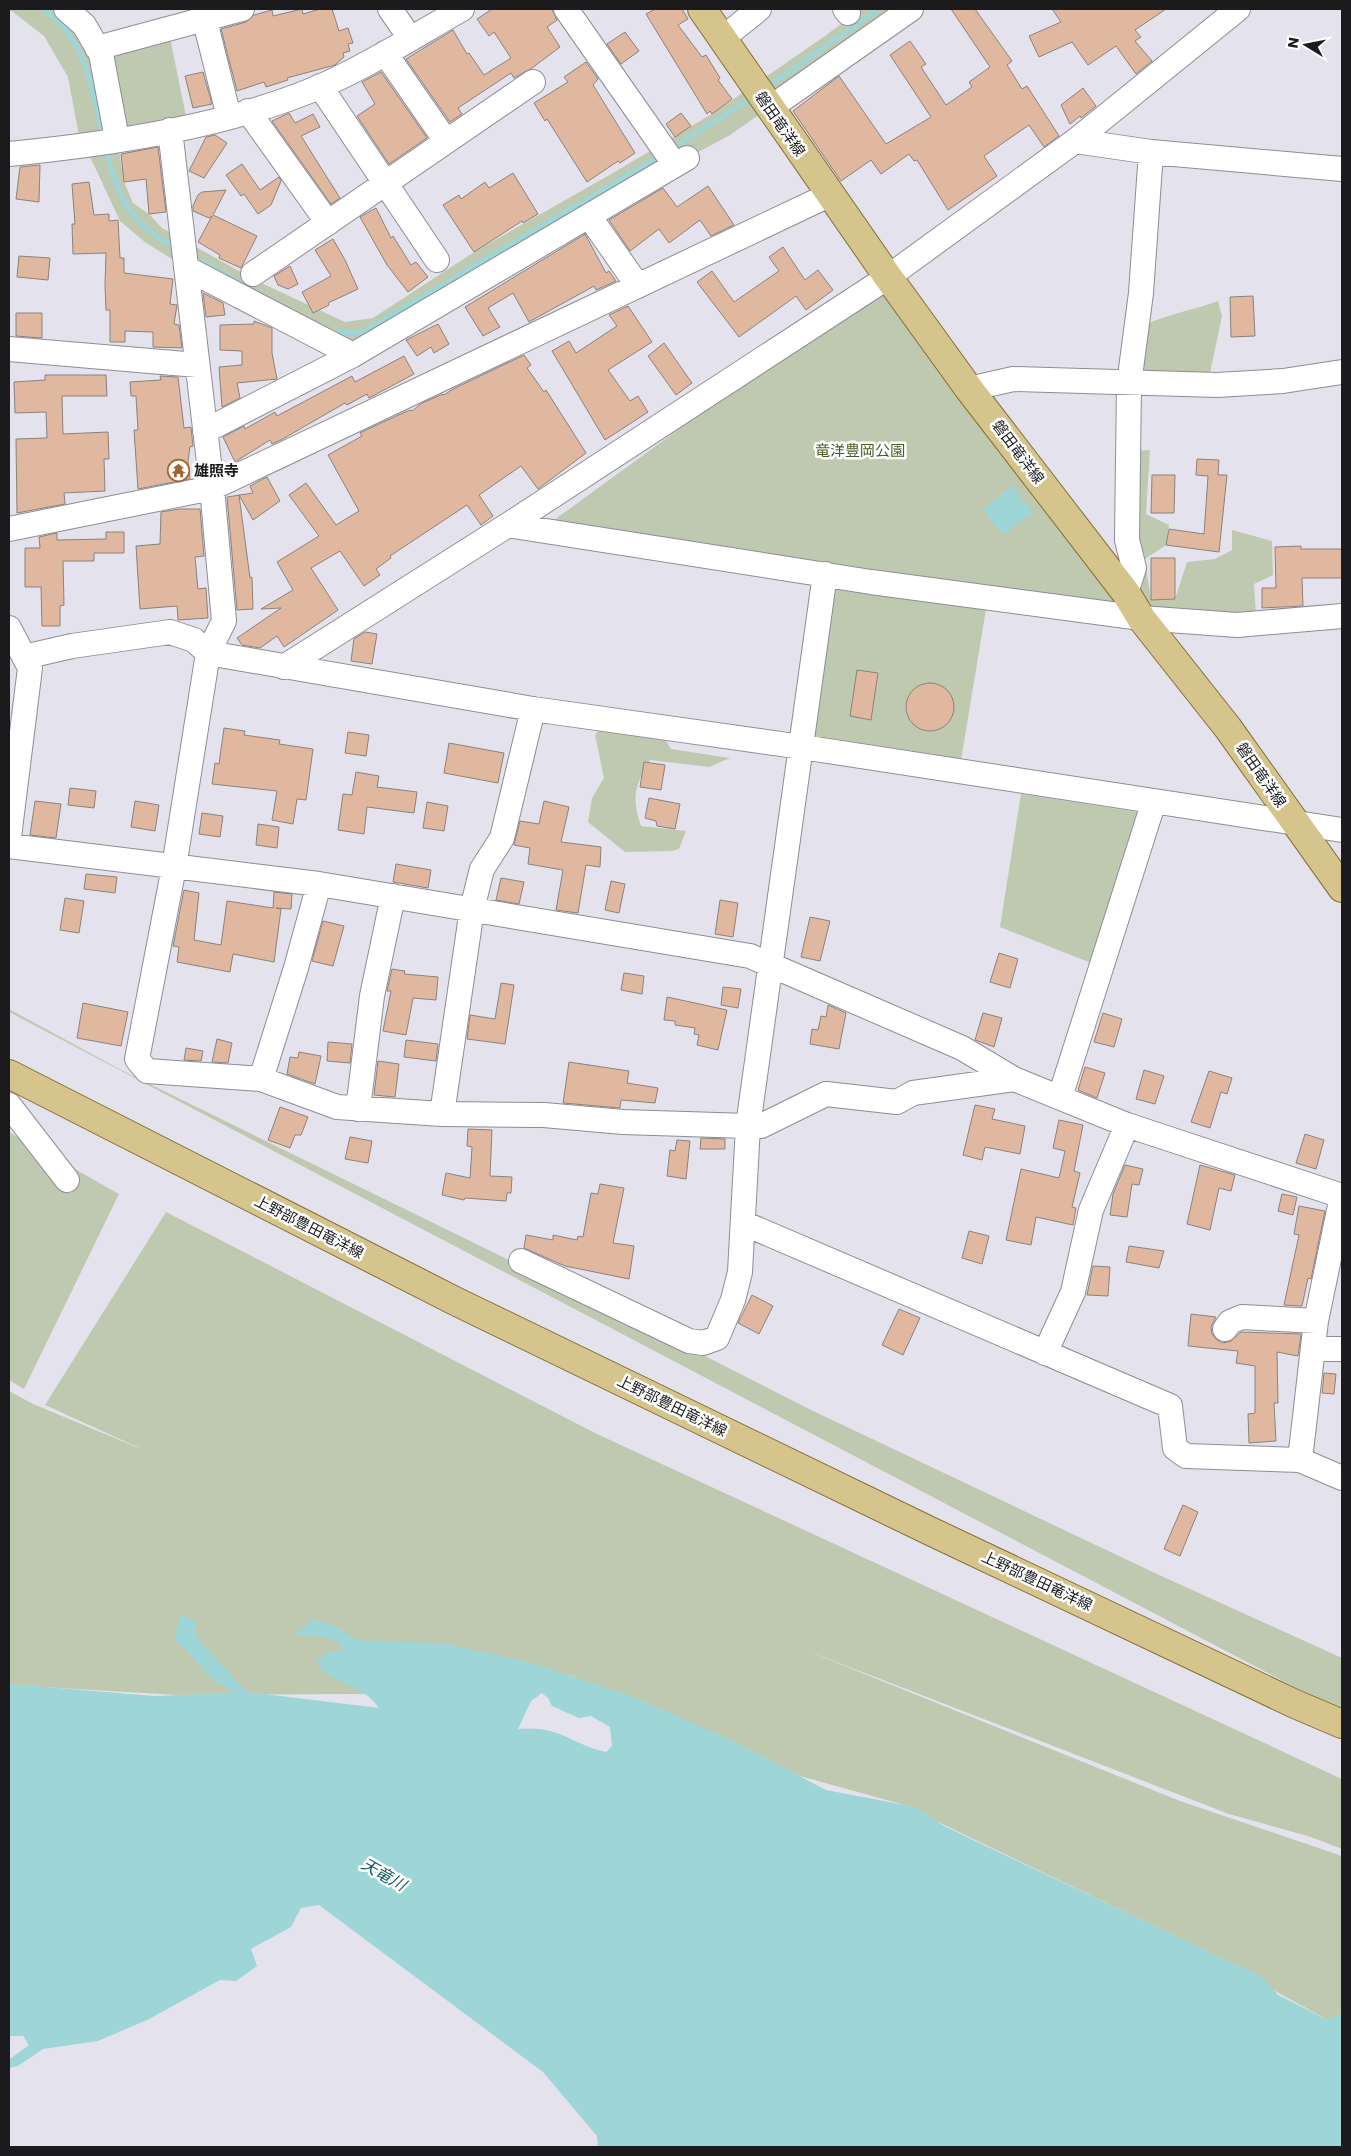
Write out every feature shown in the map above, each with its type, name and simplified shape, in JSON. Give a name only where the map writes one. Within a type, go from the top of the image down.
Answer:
[{"type":"main road","name":"磐田竜洋線","points":[[702,9],[829,195],[888,277],[970,389],[1126,593],[1141,618],[1228,728],[1342,888]]},
{"type":"main road","name":"上野部豊田竜洋線","points":[[9,1074],[455,1300],[939,1535],[1295,1704],[1342,1724]]},
{"type":"street","points":[[66,9],[84,25],[101,54],[117,139]]},
{"type":"street","points":[[92,9],[94,17],[93,41]]},
{"type":"street","points":[[93,41],[204,14],[242,9]]},
{"type":"street","points":[[390,9],[410,38]]},
{"type":"street","points":[[9,154],[170,130],[239,114],[320,86],[385,53],[462,9]]},
{"type":"street","points":[[205,431],[353,355],[681,161],[566,9]]},
{"type":"street","points":[[723,38],[759,9]]},
{"type":"street","points":[[768,106],[911,9]]},
{"type":"street","points":[[284,667],[508,526],[888,277],[1075,141],[1238,9]]},
{"type":"street","points":[[204,14],[239,114],[328,223]]},
{"type":"street","points":[[385,53],[446,141]]},
{"type":"street","points":[[253,274],[533,82]]},
{"type":"street","points":[[320,86],[437,260]]},
{"type":"street","points":[[170,130],[212,488],[224,621],[208,653],[174,868],[137,1059],[147,1071],[261,1079],[337,1107],[358,1109],[442,1114],[544,1115],[623,1122],[748,1126],[761,1126],[826,1094],[897,1102],[913,1093],[1014,1079]]},
{"type":"street","points":[[1075,141],[1151,152],[1342,169]]},
{"type":"street","points":[[1126,593],[1134,568],[1127,540],[1129,384],[1141,293],[1151,152]]},
{"type":"street","points":[[9,529],[212,488],[829,195]]},
{"type":"street","points":[[589,216],[638,286]]},
{"type":"street","points":[[186,268],[353,355]]},
{"type":"street","points":[[9,349],[197,365]]},
{"type":"street","points":[[970,389],[1013,378],[1129,384],[1225,385],[1283,381],[1342,372]]},
{"type":"street","points":[[508,526],[825,574],[1141,618],[1237,626],[1342,616]]},
{"type":"street","points":[[521,1261],[690,1341],[703,1343],[717,1338],[734,1300],[740,1272],[748,1126],[769,962],[802,747],[825,574]]},
{"type":"street","points":[[14,643],[72,646],[170,632],[194,640],[208,653],[533,710],[802,747],[1342,830]]},
{"type":"street","points":[[9,837],[30,668],[14,643]]},
{"type":"street","points":[[442,1114],[472,909],[482,869],[502,838],[533,710]]},
{"type":"street","points":[[1060,1097],[1154,801]]},
{"type":"street","points":[[9,846],[174,868],[319,884],[750,956],[769,962],[962,1048],[1014,1079],[1127,1125],[1342,1196],[1316,1321],[1300,1460]]},
{"type":"street","points":[[261,1079],[296,968],[319,884]]},
{"type":"street","points":[[358,1109],[372,996],[393,896]]},
{"type":"street","points":[[9,1105],[67,1180]]},
{"type":"street","points":[[1045,1352],[1073,1292],[1090,1210],[1127,1125]]},
{"type":"street","points":[[743,1223],[1170,1406],[1175,1448],[1186,1456],[1300,1460],[1342,1478]]},
{"type":"street","points":[[1225,1329],[1230,1322],[1242,1317],[1316,1321]]},
{"type":"street","points":[[1313,1349],[1342,1349]]},
{"type":"green space","points":[[9,9],[66,9],[101,54],[168,28],[188,126],[117,139],[124,182],[133,203],[149,214],[162,228],[257,281],[345,322],[373,318],[479,249],[712,114],[861,9],[910,9],[730,135],[667,169],[347,358],[193,272],[146,243],[120,221],[78,131],[68,77],[44,36]]},
{"type":"green space","name":"竜洋豊岡公園","points":[[888,277],[1141,618],[539,531]]},
{"type":"green space","points":[[1218,301],[1222,316],[1210,373],[1140,377],[1136,329],[1156,320]]},
{"type":"green space","points":[[1150,450],[1146,514],[1169,525],[1166,545],[1145,559],[1151,600],[1175,599],[1187,562],[1215,559],[1232,550],[1232,530],[1272,541],[1273,575],[1254,584],[1256,616],[1134,607],[1132,451]]},
{"type":"green space","points":[[827,575],[988,597],[961,760],[803,740]]},
{"type":"green space","points":[[606,720],[658,728],[671,749],[730,758],[709,767],[650,760],[638,784],[635,799],[641,826],[686,831],[679,849],[671,851],[625,852],[588,822],[592,798],[604,778],[595,735]]},
{"type":"green space","points":[[1021,794],[1150,814],[1101,967],[1000,927]]},
{"type":"green space","points":[[9,1009],[123,1071],[701,1354],[811,1410],[1157,1574],[1342,1658],[1342,1712],[9,1012]]},
{"type":"green space","points":[[9,1132],[119,1194],[24,1389],[9,1380]]},
{"type":"green space","points":[[166,1212],[597,1434],[1342,1779],[1342,1849],[1311,1837],[1229,1814],[800,1648],[1180,1801],[1342,1856],[1342,2020],[1326,2019],[1179,1938],[901,1804],[800,1776],[570,1675],[369,1694],[176,1695],[9,1685],[9,1391],[33,1404],[146,1451],[45,1405]]},
{"type":"water","points":[[1012,486],[1033,512],[1003,535],[983,509]]},
{"type":"water","name":"天竜川","points":[[181,1615],[195,1620],[197,1638],[247,1692],[379,1708],[364,1693],[329,1675],[316,1662],[330,1651],[342,1651],[337,1640],[309,1635],[295,1635],[312,1620],[332,1624],[357,1640],[441,1643],[529,1662],[632,1696],[733,1741],[826,1790],[916,1807],[944,1826],[1262,1977],[1278,1995],[1326,2019],[1342,2014],[1342,2147],[598,2147],[597,2136],[543,2072],[319,1905],[301,1908],[291,1927],[251,1949],[257,1966],[236,1981],[220,1980],[147,2020],[98,2041],[43,2049],[18,2066],[9,2068],[10,2059],[29,2045],[23,2036],[9,2036],[9,1684],[155,1696],[233,1693],[209,1676],[174,1639]],"holes":[[[542,1693],[548,1698],[552,1706],[579,1718],[591,1716],[610,1727],[612,1746],[606,1752],[594,1749],[555,1732],[518,1729],[531,1701]]]},
{"type":"building","points":[[302,9],[303,14],[320,9],[332,9],[339,31],[348,28],[353,43],[348,44],[350,51],[343,53],[344,57],[335,65],[287,78],[288,80],[266,87],[264,82],[237,91],[221,29],[246,22],[254,15],[272,10],[273,16]]},
{"type":"building","points":[[492,9],[552,9],[557,20],[547,27],[560,47],[532,68],[514,78],[511,73],[458,108],[462,114],[450,122],[406,59],[453,30],[467,54],[469,53],[484,75],[511,58],[494,32],[489,36],[477,19]]},
{"type":"building","points":[[655,9],[682,9],[688,19],[678,25],[702,57],[706,55],[720,78],[718,80],[732,99],[712,114],[710,111],[707,114],[646,14]]},
{"type":"building","points":[[951,9],[975,9],[1012,61],[1007,65],[1022,89],[1027,86],[1059,136],[1044,147],[1029,125],[984,156],[997,176],[948,210],[917,160],[914,161],[909,154],[881,174],[871,160],[841,181],[793,111],[839,76],[886,144],[931,117],[890,55],[910,41],[926,64],[921,67],[946,105],[972,87],[969,82],[990,67]]},
{"type":"building","points":[[1052,9],[1166,9],[1135,30],[1141,37],[1135,41],[1152,61],[1136,74],[1116,46],[1088,65],[1072,42],[1039,57],[1029,36],[1061,22]]},
{"type":"building","points":[[625,32],[639,51],[621,64],[607,44]]},
{"type":"building","points":[[586,62],[598,79],[593,85],[635,153],[620,163],[618,161],[587,182],[547,119],[545,121],[534,103],[568,82],[564,77]]},
{"type":"building","points":[[203,72],[212,104],[193,108],[185,76]]},
{"type":"building","points":[[381,72],[427,138],[389,164],[357,116],[375,104],[362,82]]},
{"type":"building","points":[[1083,88],[1096,106],[1070,124],[1061,105]]},
{"type":"building","points":[[289,113],[295,123],[313,114],[320,127],[301,136],[340,198],[331,204],[272,121]]},
{"type":"building","points":[[681,113],[691,126],[675,137],[666,124]]},
{"type":"building","points":[[215,135],[227,143],[204,178],[189,171],[206,137]]},
{"type":"building","points":[[158,147],[166,212],[149,214],[146,179],[124,182],[121,154]]},
{"type":"building","points":[[242,164],[260,190],[279,177],[281,181],[271,205],[258,214],[244,194],[241,196],[226,175]]},
{"type":"building","points":[[40,165],[39,202],[16,199],[20,167]]},
{"type":"building","points":[[513,173],[538,214],[523,223],[522,221],[474,252],[443,205],[459,195],[461,199],[485,182],[489,188]]},
{"type":"building","points":[[89,182],[94,215],[109,214],[109,221],[118,220],[120,258],[124,258],[124,273],[173,279],[170,304],[177,305],[174,324],[179,325],[182,348],[153,347],[153,332],[125,331],[125,342],[110,342],[110,310],[106,310],[106,253],[73,254],[72,224],[75,224],[72,184]]},
{"type":"building","points":[[708,186],[734,225],[711,236],[700,220],[669,243],[659,229],[630,251],[609,220],[663,188],[677,207]]},
{"type":"building","points":[[226,190],[213,215],[257,236],[241,268],[219,258],[220,255],[198,242],[212,216],[209,218],[193,211],[198,195],[202,192]]},
{"type":"building","points":[[376,208],[391,238],[393,236],[411,265],[416,262],[428,277],[408,292],[387,265],[360,217]]},
{"type":"building","points":[[585,234],[606,273],[609,271],[616,281],[596,290],[594,286],[529,322],[513,293],[488,308],[500,327],[483,336],[465,307]]},
{"type":"building","points":[[333,239],[358,289],[328,303],[329,305],[313,313],[302,292],[331,276],[315,250]]},
{"type":"building","points":[[783,247],[805,280],[818,270],[833,290],[806,310],[796,296],[739,337],[697,282],[712,271],[734,302],[779,271],[769,257]]},
{"type":"building","points":[[19,256],[50,258],[48,280],[17,277]]},
{"type":"building","points":[[290,266],[298,284],[288,289],[278,285],[274,276]]},
{"type":"building","points":[[203,293],[223,303],[225,315],[206,317]]},
{"type":"building","points":[[1253,296],[1255,336],[1231,337],[1230,297]]},
{"type":"building","points":[[628,306],[652,342],[608,370],[630,401],[638,396],[648,412],[605,440],[552,351],[569,341],[576,353],[617,326],[609,315]]},
{"type":"building","points":[[16,313],[42,313],[42,338],[16,336]]},
{"type":"building","points":[[254,321],[272,328],[272,353],[277,379],[237,383],[240,398],[222,407],[219,367],[242,365],[242,351],[220,350],[220,325],[254,324]]},
{"type":"building","points":[[438,324],[449,344],[434,353],[431,347],[417,356],[406,340]]},
{"type":"building","points":[[664,343],[692,383],[676,395],[648,356]]},
{"type":"building","points":[[524,355],[531,365],[527,368],[544,392],[546,390],[586,453],[538,489],[521,466],[479,495],[493,516],[481,525],[467,505],[390,556],[391,558],[376,569],[380,575],[364,586],[340,551],[311,568],[338,610],[284,647],[277,636],[260,648],[242,645],[237,638],[281,608],[261,609],[293,590],[277,562],[319,536],[289,495],[306,483],[336,525],[359,511],[328,455],[362,436],[360,433],[405,412],[412,411],[422,403],[444,395]]},
{"type":"building","points":[[404,356],[414,374],[369,398],[367,394],[347,405],[345,403],[281,440],[272,444],[270,440],[235,462],[223,437],[244,426],[245,429],[275,412],[277,416],[352,376],[355,382]]},
{"type":"building","points":[[45,375],[106,375],[107,396],[62,396],[63,434],[108,432],[109,459],[104,459],[105,491],[64,493],[65,504],[17,513],[16,439],[47,438],[46,412],[15,413],[14,382],[45,380]]},
{"type":"building","points":[[160,376],[178,377],[184,428],[191,427],[193,446],[190,447],[188,461],[190,479],[138,489],[134,430],[138,430],[136,396],[131,396],[130,382],[161,380]]},
{"type":"building","points":[[1197,459],[1219,460],[1218,475],[1227,475],[1219,552],[1166,545],[1169,529],[1204,534],[1208,476],[1196,475]]},
{"type":"building","points":[[1152,475],[1175,475],[1174,513],[1151,513]]},
{"type":"building","points":[[267,477],[280,501],[253,520],[239,495],[253,493],[250,486]]},
{"type":"building","points":[[239,495],[250,578],[252,577],[253,609],[237,610],[227,497]]},
{"type":"building","points":[[180,509],[200,509],[204,556],[195,557],[198,589],[206,588],[208,618],[178,620],[177,606],[140,609],[136,546],[160,544],[161,512]]},
{"type":"building","points":[[106,532],[124,532],[124,553],[94,553],[94,561],[63,561],[64,605],[60,606],[60,626],[42,626],[41,587],[25,587],[25,548],[40,548],[39,537],[57,533],[57,540],[106,539]]},
{"type":"building","points":[[1301,546],[1301,549],[1342,549],[1342,578],[1302,578],[1303,606],[1262,608],[1262,588],[1276,588],[1275,547]]},
{"type":"building","points":[[1151,558],[1175,558],[1175,599],[1151,600]]},
{"type":"building","points":[[365,632],[377,634],[372,664],[351,661],[354,639]]},
{"type":"building","points":[[857,670],[878,673],[871,720],[850,716]]},
{"type":"building","points":[[930,683],[939,685],[947,690],[952,698],[954,707],[952,716],[947,724],[939,729],[930,731],[921,729],[913,724],[908,716],[906,707],[908,698],[913,690],[921,685]]},
{"type":"building","points":[[224,728],[245,731],[244,735],[280,740],[279,744],[313,749],[306,800],[297,799],[293,824],[272,820],[277,791],[212,784],[215,763],[219,764]]},
{"type":"building","points":[[348,732],[369,735],[366,756],[345,753]]},
{"type":"building","points":[[449,743],[504,753],[498,783],[444,773]]},
{"type":"building","points":[[644,762],[665,765],[661,790],[640,787]]},
{"type":"building","points":[[356,772],[379,776],[377,787],[417,792],[414,813],[367,807],[364,834],[338,830],[343,794],[352,795]]},
{"type":"building","points":[[70,788],[96,791],[94,808],[68,805]]},
{"type":"building","points":[[649,798],[680,804],[675,829],[657,826],[656,821],[645,818]]},
{"type":"building","points":[[35,801],[61,804],[56,838],[30,835]]},
{"type":"building","points":[[135,801],[159,805],[155,831],[131,827]]},
{"type":"building","points":[[544,801],[569,807],[561,842],[601,847],[600,867],[586,865],[578,913],[556,910],[563,870],[528,864],[530,848],[514,845],[520,821],[539,824]]},
{"type":"building","points":[[427,802],[448,806],[444,831],[423,828]]},
{"type":"building","points":[[202,813],[223,816],[220,837],[199,834]]},
{"type":"building","points":[[258,824],[279,827],[277,848],[256,845]]},
{"type":"building","points":[[396,864],[431,870],[428,888],[393,882]]},
{"type":"building","points":[[86,874],[117,877],[115,893],[84,889]]},
{"type":"building","points":[[501,878],[524,882],[519,904],[496,900]]},
{"type":"building","points":[[611,881],[625,884],[619,913],[605,910]]},
{"type":"building","points":[[184,890],[199,893],[194,940],[221,945],[227,901],[273,908],[274,892],[292,894],[291,909],[276,908],[281,909],[274,962],[233,954],[230,972],[177,962],[179,947],[173,946]]},
{"type":"building","points":[[65,898],[84,901],[79,933],[60,930]]},
{"type":"building","points":[[720,900],[738,903],[733,937],[715,934]]},
{"type":"building","points":[[810,917],[830,921],[820,961],[801,957]]},
{"type":"building","points":[[323,921],[344,926],[333,966],[312,961]]},
{"type":"building","points":[[999,953],[1018,959],[1010,988],[990,982]]},
{"type":"building","points":[[392,969],[405,971],[404,974],[438,977],[436,1000],[413,998],[406,1035],[383,1031],[391,991],[387,991]]},
{"type":"building","points":[[624,973],[644,976],[642,994],[621,990]]},
{"type":"building","points":[[501,983],[514,985],[505,1044],[467,1039],[470,1015],[495,1019]]},
{"type":"building","points":[[723,987],[741,989],[738,1008],[721,1005]]},
{"type":"building","points":[[667,997],[727,1010],[718,1050],[697,1045],[699,1035],[694,1034],[695,1028],[675,1025],[675,1021],[664,1020]]},
{"type":"building","points":[[83,1003],[128,1012],[121,1046],[77,1038]]},
{"type":"building","points":[[828,1005],[846,1013],[839,1049],[810,1044],[812,1029],[818,1030],[821,1016],[826,1017]]},
{"type":"building","points":[[983,1013],[1002,1018],[994,1047],[975,1040]]},
{"type":"building","points":[[1103,1013],[1122,1019],[1114,1047],[1094,1042]]},
{"type":"building","points":[[217,1039],[232,1043],[228,1063],[212,1062]]},
{"type":"building","points":[[406,1040],[438,1044],[436,1061],[404,1057]]},
{"type":"building","points":[[328,1042],[352,1044],[350,1063],[327,1061]]},
{"type":"building","points":[[186,1048],[203,1051],[201,1061],[184,1060]]},
{"type":"building","points":[[299,1052],[321,1056],[315,1084],[287,1074],[290,1057],[298,1058]]},
{"type":"building","points":[[378,1061],[399,1064],[395,1097],[374,1095]]},
{"type":"building","points":[[569,1062],[629,1071],[627,1083],[658,1088],[655,1103],[621,1100],[620,1108],[563,1103]]},
{"type":"building","points":[[1085,1067],[1105,1073],[1097,1098],[1078,1090]]},
{"type":"building","points":[[1144,1070],[1164,1076],[1155,1104],[1136,1099]]},
{"type":"building","points":[[1209,1071],[1232,1078],[1227,1094],[1221,1092],[1210,1128],[1191,1122]]},
{"type":"building","points":[[975,1105],[995,1109],[992,1119],[1025,1126],[1020,1154],[985,1147],[982,1160],[963,1155]]},
{"type":"building","points":[[280,1107],[308,1117],[301,1135],[295,1135],[290,1148],[268,1140]]},
{"type":"building","points":[[1059,1120],[1083,1125],[1074,1171],[1080,1173],[1072,1207],[1076,1208],[1073,1225],[1036,1217],[1031,1245],[1006,1240],[1021,1169],[1059,1178],[1065,1151],[1053,1148]]},
{"type":"building","points":[[468,1129],[492,1130],[490,1176],[512,1177],[511,1193],[507,1193],[506,1201],[465,1198],[464,1200],[442,1195],[446,1173],[470,1178],[472,1147],[467,1146]]},
{"type":"building","points":[[1305,1134],[1324,1140],[1316,1169],[1296,1163]]},
{"type":"building","points":[[350,1137],[372,1141],[368,1163],[345,1159]]},
{"type":"building","points":[[701,1138],[725,1139],[725,1149],[700,1149]]},
{"type":"building","points":[[677,1140],[690,1141],[686,1179],[667,1176],[670,1150],[675,1151]]},
{"type":"building","points":[[1125,1165],[1143,1169],[1139,1185],[1132,1184],[1127,1217],[1110,1215],[1113,1194]]},
{"type":"building","points":[[1200,1165],[1235,1175],[1231,1191],[1219,1188],[1210,1230],[1187,1224]]},
{"type":"building","points":[[600,1184],[624,1188],[613,1243],[634,1246],[629,1279],[565,1266],[524,1248],[526,1235],[553,1240],[553,1235],[577,1240],[578,1236],[583,1237],[591,1193],[598,1194]]},
{"type":"building","points":[[1282,1194],[1297,1197],[1293,1215],[1278,1211]]},
{"type":"building","points":[[1299,1206],[1325,1211],[1311,1279],[1308,1278],[1302,1306],[1284,1305],[1299,1235],[1294,1234]]},
{"type":"building","points":[[969,1231],[989,1236],[982,1264],[962,1258]]},
{"type":"building","points":[[1129,1246],[1164,1251],[1159,1268],[1126,1262]]},
{"type":"building","points":[[1093,1266],[1110,1267],[1108,1296],[1087,1295]]},
{"type":"building","points":[[752,1295],[773,1306],[759,1334],[738,1323]]},
{"type":"building","points":[[899,1309],[920,1318],[903,1355],[882,1345]]},
{"type":"building","points":[[1191,1314],[1216,1317],[1211,1327],[1212,1334],[1223,1343],[1231,1341],[1241,1332],[1301,1334],[1298,1356],[1277,1352],[1278,1403],[1274,1403],[1276,1441],[1249,1443],[1248,1414],[1255,1413],[1255,1366],[1236,1363],[1238,1351],[1188,1346]]},
{"type":"building","points":[[1324,1373],[1336,1374],[1334,1394],[1322,1393]]},
{"type":"building","points":[[1183,1505],[1198,1512],[1180,1556],[1164,1549]]},
{"type":"waterway","points":[[43,9],[57,20],[69,34],[78,49],[91,83],[103,136]]},
{"type":"waterway","points":[[766,88],[879,9]]},
{"type":"waterway","points":[[671,149],[753,97]]},
{"type":"waterway","points":[[106,149],[121,196],[128,208],[148,230],[177,249]]},
{"type":"waterway","points":[[332,332],[361,333],[660,156]]},
{"type":"waterway","points":[[191,256],[263,295]]},
{"type":"place","name":"雄照寺","points":[[178,471]]}]
